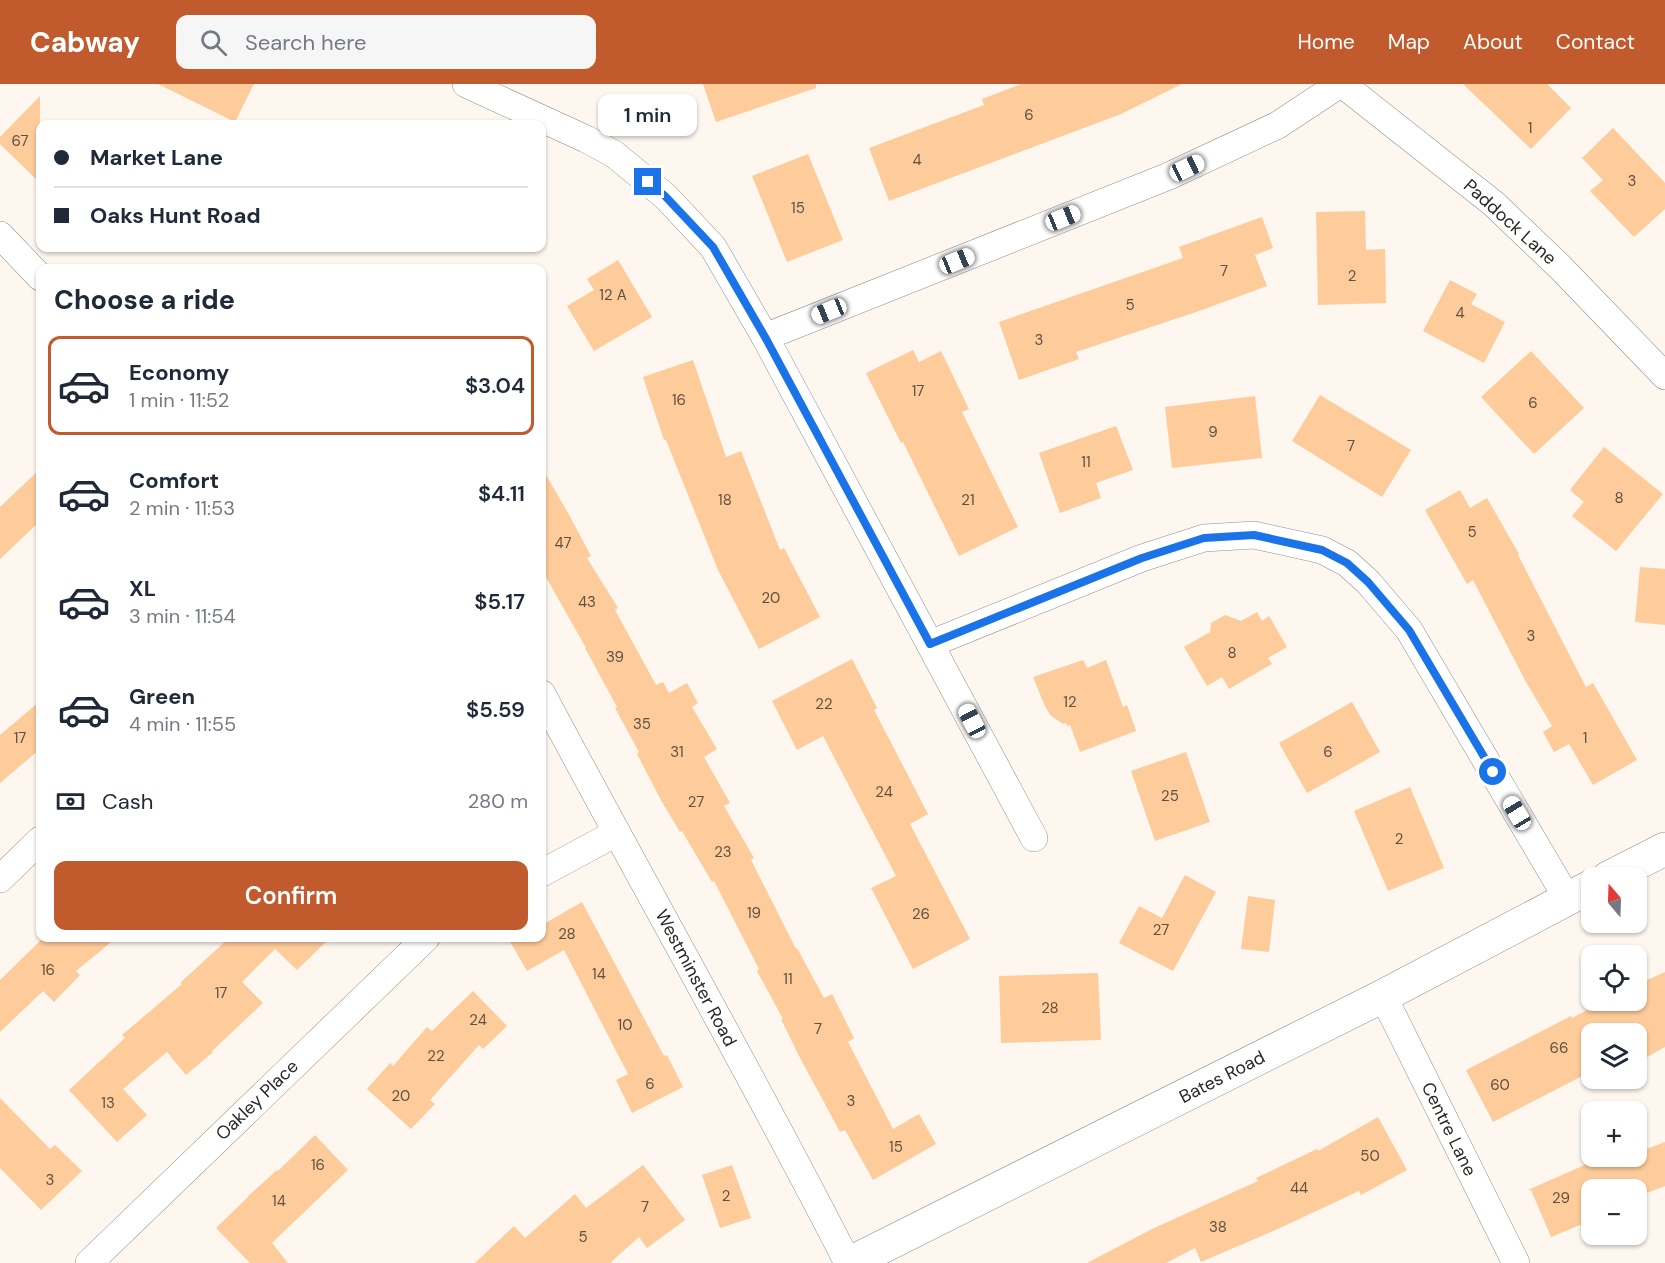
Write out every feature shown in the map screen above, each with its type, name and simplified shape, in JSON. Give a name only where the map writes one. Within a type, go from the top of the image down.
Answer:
[{"type":"street","points":[[765,337],[1169,176],[1278,125],[1341,84]]},
{"type":"street","name":"Paddock Lane","points":[[1341,84],[1494,204],[1560,267],[1665,376]]},
{"type":"street","points":[[473,85],[614,154],[665,196],[713,247],[765,337],[1034,838]]},
{"type":"street","points":[[0,236],[36,273]]},
{"type":"street","points":[[930,644],[1142,558],[1204,538],[1254,535],[1322,550],[1347,563],[1368,582],[1409,630],[1579,892]]},
{"type":"street","name":"Westminster Road","points":[[546,702],[849,1263]]},
{"type":"street","points":[[546,871],[616,833]]},
{"type":"street","points":[[0,879],[36,844]]},
{"type":"street","points":[[1630,867],[1665,849]]},
{"type":"street","name":"Bates Road","points":[[849,1263],[1383,996],[1579,892]]},
{"type":"street","name":"Oakley Place","points":[[89,1263],[422,942]]},
{"type":"street","name":"Centre Lane","points":[[1383,996],[1516,1263]]},
{"type":"building","points":[[158,84],[254,84],[236,120],[231,120]]},
{"type":"building","points":[[703,84],[816,84],[816,88],[716,122]]},
{"type":"building","points":[[1021,84],[1182,84],[1121,114],[889,201],[869,148],[984,105],[982,99]]},
{"type":"building","points":[[1463,84],[1547,84],[1571,108],[1531,149]]},
{"type":"building","points":[[40,96],[40,120],[36,120],[36,179],[0,144],[0,137]]},
{"type":"building","points":[[1613,128],[1665,183],[1665,209],[1634,237],[1590,191],[1603,180],[1582,158]]},
{"type":"building","points":[[808,154],[843,240],[787,262],[752,176]]},
{"type":"building","points":[[1365,211],[1366,250],[1385,249],[1386,303],[1318,305],[1316,212]]},
{"type":"building","points":[[1262,217],[1273,248],[1255,255],[1267,286],[1076,352],[1079,359],[1019,380],[999,322],[1183,258],[1179,247]]},
{"type":"building","points":[[618,260],[652,317],[594,351],[567,306],[594,290],[587,279]]},
{"type":"building","points":[[1450,280],[1477,294],[1471,304],[1505,322],[1484,363],[1423,331]]},
{"type":"building","points":[[913,350],[919,362],[941,351],[969,409],[962,412],[1018,527],[959,556],[866,373]]},
{"type":"building","points":[[1531,351],[1584,408],[1534,454],[1481,397]]},
{"type":"building","points":[[693,360],[726,457],[741,451],[780,550],[784,548],[820,617],[759,649],[718,570],[666,440],[664,440],[643,377]]},
{"type":"building","points":[[1320,395],[1411,450],[1382,497],[1292,441]]},
{"type":"building","points":[[1255,396],[1262,458],[1172,468],[1165,407]]},
{"type":"building","points":[[1116,426],[1133,470],[1096,483],[1101,498],[1060,513],[1039,453]]},
{"type":"building","points":[[1604,447],[1663,494],[1616,551],[1572,516],[1584,502],[1570,490]]},
{"type":"building","points":[[36,473],[36,525],[0,559],[0,507]]},
{"type":"building","points":[[546,475],[591,556],[587,558],[618,608],[615,610],[656,685],[663,682],[669,693],[687,683],[698,703],[692,707],[717,749],[704,757],[730,803],[724,806],[754,858],[751,860],[796,949],[824,998],[832,994],[854,1038],[848,1042],[893,1129],[919,1114],[936,1144],[873,1180],[845,1130],[840,1132],[798,1054],[781,1019],[783,1019],[757,971],[759,969],[714,881],[712,882],[662,802],[586,648],[546,577]]},
{"type":"building","points":[[1460,490],[1470,508],[1487,498],[1519,554],[1586,687],[1593,683],[1637,760],[1593,785],[1569,744],[1554,752],[1543,732],[1552,726],[1526,682],[1473,580],[1467,584],[1425,510]]},
{"type":"building","points":[[1640,567],[1665,569],[1665,625],[1635,622]]},
{"type":"building","points":[[1257,612],[1262,621],[1269,616],[1287,647],[1268,658],[1272,664],[1229,689],[1222,677],[1207,686],[1184,647],[1210,632],[1211,623],[1225,615],[1241,621]]},
{"type":"building","points":[[852,659],[877,708],[874,710],[928,814],[910,824],[970,939],[913,969],[871,888],[896,876],[823,736],[797,750],[772,701]]},
{"type":"building","points":[[1083,660],[1087,668],[1106,660],[1123,707],[1127,705],[1136,731],[1080,752],[1070,725],[1063,724],[1050,715],[1033,677]]},
{"type":"building","points":[[1352,702],[1380,752],[1307,793],[1279,743]]},
{"type":"building","points":[[36,704],[36,752],[0,783],[0,735]]},
{"type":"building","points":[[1186,752],[1210,822],[1155,841],[1131,771]]},
{"type":"building","points":[[1410,787],[1444,868],[1388,891],[1354,811]]},
{"type":"building","points":[[1185,875],[1216,892],[1173,971],[1119,943],[1139,906],[1162,918]]},
{"type":"building","points":[[1248,896],[1275,900],[1269,952],[1241,949]]},
{"type":"building","points":[[582,902],[664,1056],[667,1055],[683,1087],[632,1113],[616,1080],[628,1074],[564,950],[527,971],[510,942],[546,942],[546,923]]},
{"type":"building","points":[[39,942],[111,942],[76,971],[80,975],[54,1002],[43,991],[0,1032],[0,980]]},
{"type":"building","points":[[225,942],[326,942],[297,970],[275,949],[242,982],[263,1003],[186,1075],[167,1052],[123,1089],[147,1115],[117,1142],[69,1090],[125,1038],[122,1035],[182,984],[180,983]]},
{"type":"building","points":[[1665,972],[1665,1047],[1647,1057],[1647,1023],[1581,1023],[1581,1077],[1493,1122],[1466,1070],[1571,1016],[1572,1018],[1585,1011],[1647,1011],[1647,980]]},
{"type":"building","points":[[1098,973],[1101,1040],[1001,1043],[999,976]]},
{"type":"building","points":[[473,991],[507,1026],[483,1049],[479,1045],[430,1100],[435,1104],[411,1129],[367,1089],[390,1063],[393,1066],[427,1027],[432,1031]]},
{"type":"building","points":[[0,1098],[50,1149],[55,1145],[82,1171],[41,1210],[0,1168]]},
{"type":"building","points":[[1378,1117],[1407,1170],[1361,1195],[1359,1191],[1201,1262],[1195,1248],[1166,1263],[1087,1263],[1152,1229],[1258,1181],[1256,1178],[1317,1149],[1318,1151]]},
{"type":"building","points":[[315,1135],[348,1170],[272,1243],[288,1263],[250,1263],[216,1228]]},
{"type":"building","points":[[1665,1142],[1665,1186],[1647,1193],[1647,1179],[1581,1179],[1581,1225],[1551,1237],[1531,1190],[1528,1190],[1581,1167],[1647,1167],[1647,1149]]},
{"type":"building","points":[[643,1165],[685,1220],[647,1248],[639,1237],[610,1263],[475,1263],[514,1226],[525,1238],[575,1194],[586,1208]]},
{"type":"building","points":[[732,1165],[751,1218],[720,1228],[702,1175]]},
{"type":"route","points":[[648,182],[665,196],[713,247],[765,337],[930,644],[1142,558],[1204,538],[1254,535],[1322,550],[1347,563],[1368,582],[1409,630],[1493,772]]}]
